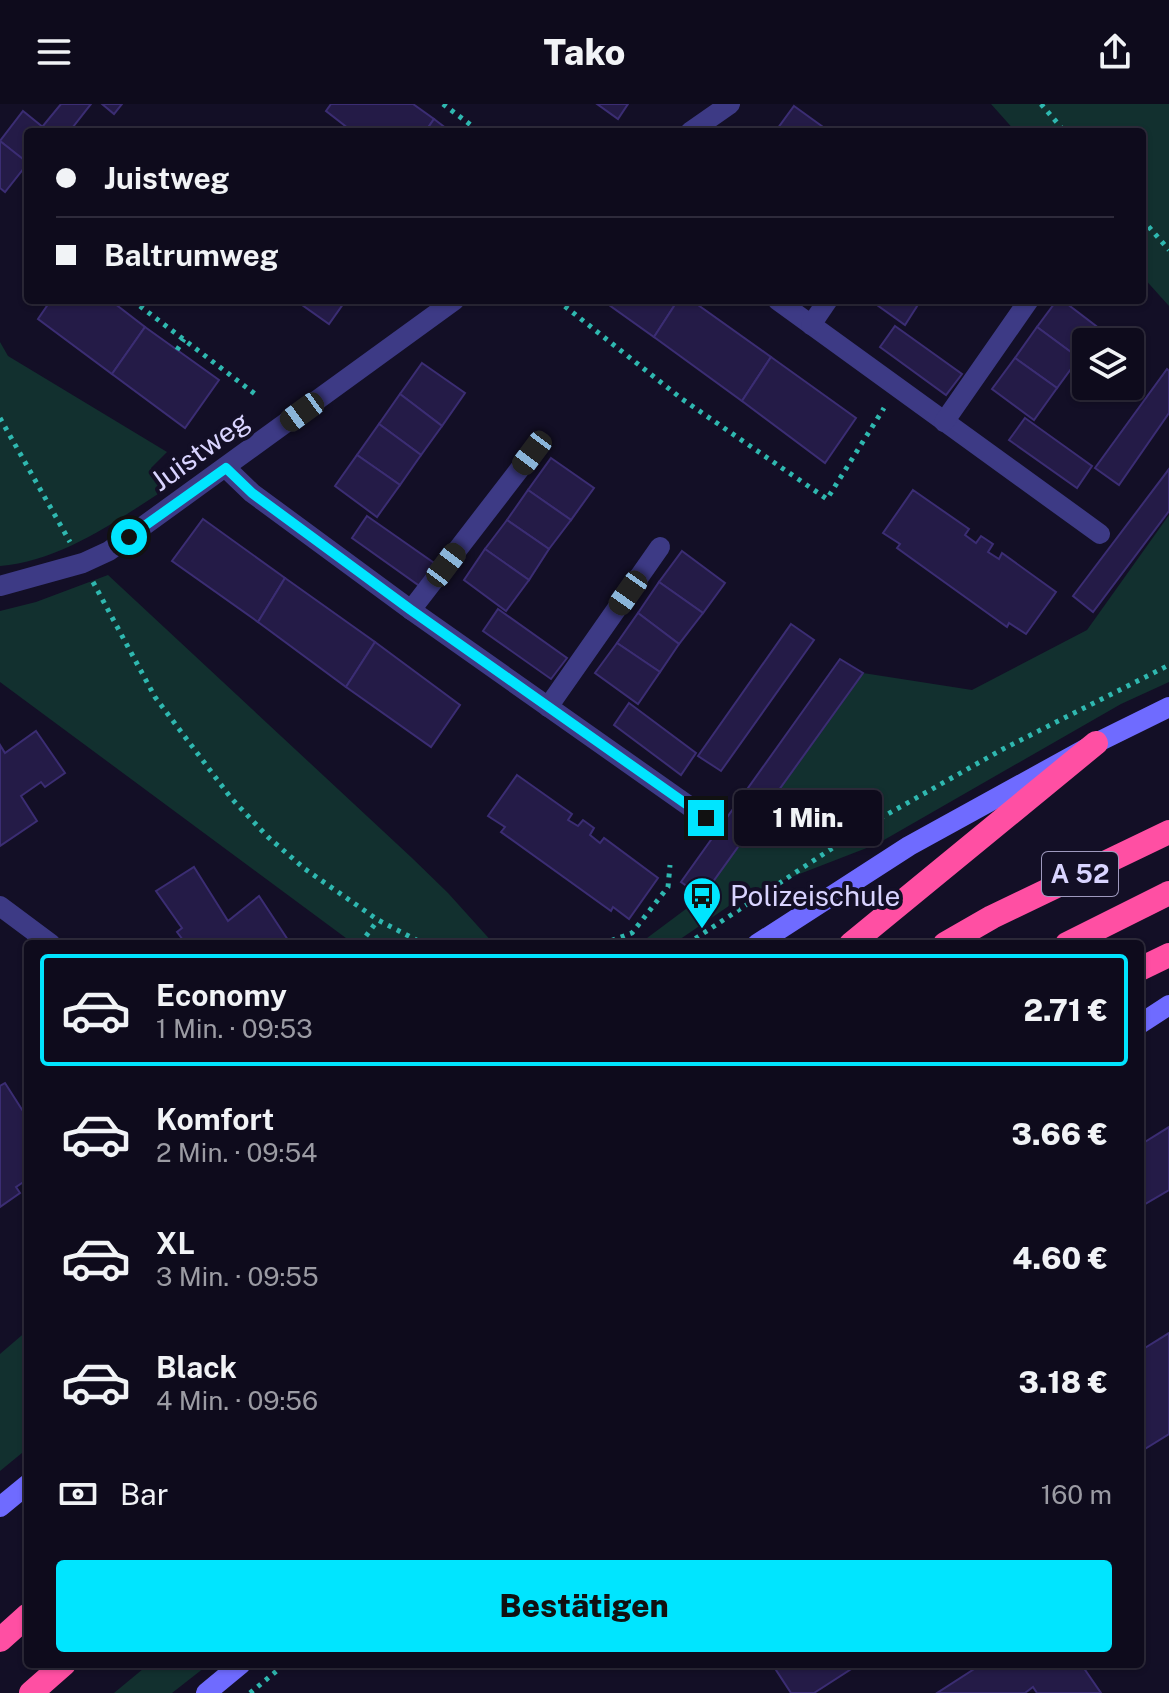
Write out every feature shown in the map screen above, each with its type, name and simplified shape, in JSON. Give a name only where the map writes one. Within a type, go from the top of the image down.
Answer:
[{"type":"highway","points":[[856,940],[1096,743]]},
{"type":"highway","name":"A 52","points":[[952,940],[992,917],[1169,832]]},
{"type":"highway","name":"A 52","points":[[1075,940],[1169,893]]},
{"type":"highway","points":[[1144,967],[1169,955]]},
{"type":"highway","points":[[0,1640],[24,1619]]},
{"type":"highway","points":[[31,1693],[59,1668]]},
{"type":"main road","points":[[763,940],[909,846],[1096,743],[1169,707]]},
{"type":"main road","points":[[1144,1021],[1169,1005]]},
{"type":"main road","points":[[0,1507],[24,1487]]},
{"type":"main road","points":[[206,1693],[236,1668]]},
{"type":"street","points":[[696,128],[730,104]]},
{"type":"street","name":"Juistweg","points":[[0,586],[83,563],[109,551],[450,304]]},
{"type":"street","points":[[782,304],[1100,534]]},
{"type":"street","points":[[811,325],[825,304]]},
{"type":"street","points":[[944,422],[1026,304]]},
{"type":"street","points":[[411,610],[532,453]]},
{"type":"street","points":[[226,468],[252,493],[411,610],[706,818]]},
{"type":"street","points":[[548,707],[660,547]]},
{"type":"street","points":[[0,906],[46,940]]},
{"type":"path","points":[[443,104],[474,128]]},
{"type":"path","points":[[1041,104],[1062,128]]},
{"type":"path","points":[[1146,224],[1169,250]]},
{"type":"path","points":[[137,304],[259,397]]},
{"type":"path","points":[[562,304],[682,399],[827,499],[898,387]]},
{"type":"path","points":[[177,350],[184,339]]},
{"type":"path","points":[[0,418],[155,697],[231,798],[268,837],[305,869],[378,920],[416,940]]},
{"type":"path","points":[[693,940],[863,828],[1003,749],[1169,665]]},
{"type":"path","points":[[613,940],[632,933],[668,887],[670,865]]},
{"type":"path","points":[[363,940],[378,920]]},
{"type":"path","points":[[250,1693],[280,1668]]},
{"type":"green space","points":[[991,104],[1169,104],[1169,306],[1146,280],[1146,128],[1012,128]]},
{"type":"green space","points":[[0,342],[8,356],[167,452],[151,468],[161,492],[64,549],[22,563],[0,566]]},
{"type":"green space","points":[[1169,515],[1169,682],[1121,704],[877,844],[745,895],[679,940],[644,940],[702,897],[863,673],[972,690],[1087,630]]},
{"type":"green space","points":[[108,575],[412,858],[490,940],[349,940],[0,682],[0,611],[36,602]]},
{"type":"green space","points":[[24,1333],[24,1451],[0,1471],[0,1354]]},
{"type":"green space","points":[[144,1668],[204,1668],[172,1693],[114,1693]]},
{"type":"building","points":[[61,104],[91,104],[72,128],[42,127]]},
{"type":"building","points":[[102,104],[122,104],[114,114]]},
{"type":"building","points":[[331,104],[413,104],[434,119],[428,128],[348,128],[326,111]]},
{"type":"building","points":[[597,104],[628,104],[618,119]]},
{"type":"building","points":[[794,106],[824,128],[778,128]]},
{"type":"building","points":[[23,111],[44,128],[24,128],[24,161],[0,141]]},
{"type":"building","points":[[434,119],[446,128],[428,128]]},
{"type":"building","points":[[0,141],[24,160],[24,168],[5,192],[0,188]]},
{"type":"building","points":[[48,304],[115,304],[145,327],[112,374],[38,319]]},
{"type":"building","points":[[301,304],[343,304],[329,324]]},
{"type":"building","points":[[608,304],[675,304],[654,337]]},
{"type":"building","points":[[675,304],[697,304],[771,357],[742,401],[654,337]]},
{"type":"building","points":[[876,304],[918,304],[905,325]]},
{"type":"building","points":[[1054,304],[1067,304],[1099,328],[1072,328],[1072,353],[1037,327]]},
{"type":"building","points":[[895,326],[962,374],[946,395],[880,347]]},
{"type":"building","points":[[145,327],[219,380],[185,428],[112,374]]},
{"type":"building","points":[[1037,327],[1072,353],[1072,368],[1057,388],[1015,358]]},
{"type":"building","points":[[771,357],[856,418],[825,463],[742,401]]},
{"type":"building","points":[[1015,358],[1057,388],[1034,420],[992,389]]},
{"type":"building","points":[[422,363],[465,393],[442,426],[400,394]]},
{"type":"building","points":[[1167,369],[1169,413],[1119,485],[1095,468]]},
{"type":"building","points":[[400,394],[442,426],[421,455],[379,424]]},
{"type":"building","points":[[1025,418],[1092,466],[1077,488],[1009,440]]},
{"type":"building","points":[[379,424],[421,455],[400,485],[357,455]]},
{"type":"building","points":[[357,455],[400,485],[377,517],[335,486]]},
{"type":"building","points":[[551,458],[594,488],[571,520],[528,490]]},
{"type":"building","points":[[1169,469],[1169,511],[1093,612],[1073,596]]},
{"type":"building","points":[[528,490],[571,520],[549,549],[507,520]]},
{"type":"building","points":[[913,490],[969,529],[965,535],[976,543],[981,536],[993,544],[988,552],[999,559],[1002,553],[1056,592],[1026,634],[1009,623],[1007,627],[897,548],[900,544],[883,533]]},
{"type":"building","points":[[367,516],[437,565],[421,587],[352,538]]},
{"type":"building","points":[[203,519],[285,578],[258,622],[172,561]]},
{"type":"building","points":[[507,520],[549,549],[529,580],[485,549]]},
{"type":"building","points":[[485,549],[529,580],[506,611],[464,580]]},
{"type":"building","points":[[682,551],[725,583],[703,613],[659,582]]},
{"type":"building","points":[[285,578],[375,642],[346,687],[258,622]]},
{"type":"building","points":[[659,582],[703,613],[679,644],[638,613]]},
{"type":"building","points":[[498,609],[567,658],[551,679],[483,631]]},
{"type":"building","points":[[638,613],[679,644],[660,672],[617,643]]},
{"type":"building","points":[[791,624],[814,640],[721,771],[698,756]]},
{"type":"building","points":[[375,642],[460,705],[431,747],[346,687]]},
{"type":"building","points":[[617,643],[660,672],[638,704],[595,673]]},
{"type":"building","points":[[840,659],[863,673],[702,897],[681,882]]},
{"type":"building","points":[[629,703],[696,753],[681,775],[614,725]]},
{"type":"building","points":[[36,731],[65,773],[45,787],[41,782],[21,796],[37,821],[0,846],[0,745],[5,753]]},
{"type":"building","points":[[517,775],[572,814],[568,820],[578,826],[583,820],[594,828],[590,835],[600,843],[604,838],[658,878],[629,919],[613,907],[611,911],[501,832],[505,827],[488,816]]},
{"type":"building","points":[[194,867],[228,921],[259,896],[288,940],[183,940],[177,932],[182,928],[156,891]]},
{"type":"building","points":[[5,1083],[24,1113],[24,1182],[16,1187],[20,1193],[0,1207],[0,1086]]},
{"type":"building","points":[[1169,1127],[1169,1190],[1144,1205],[1144,1143]]},
{"type":"building","points":[[1169,1333],[1169,1434],[1144,1450],[1144,1349]]},
{"type":"building","points":[[853,1668],[814,1693],[791,1693],[776,1670]]},
{"type":"building","points":[[976,1668],[1084,1668],[1101,1693],[1037,1693],[1033,1687],[1025,1693],[937,1693]]},
{"type":"place","name":"Polizeischule","points":[[702,930]]},
{"type":"route","points":[[129,537],[226,468],[252,493],[411,610],[706,818]]}]
